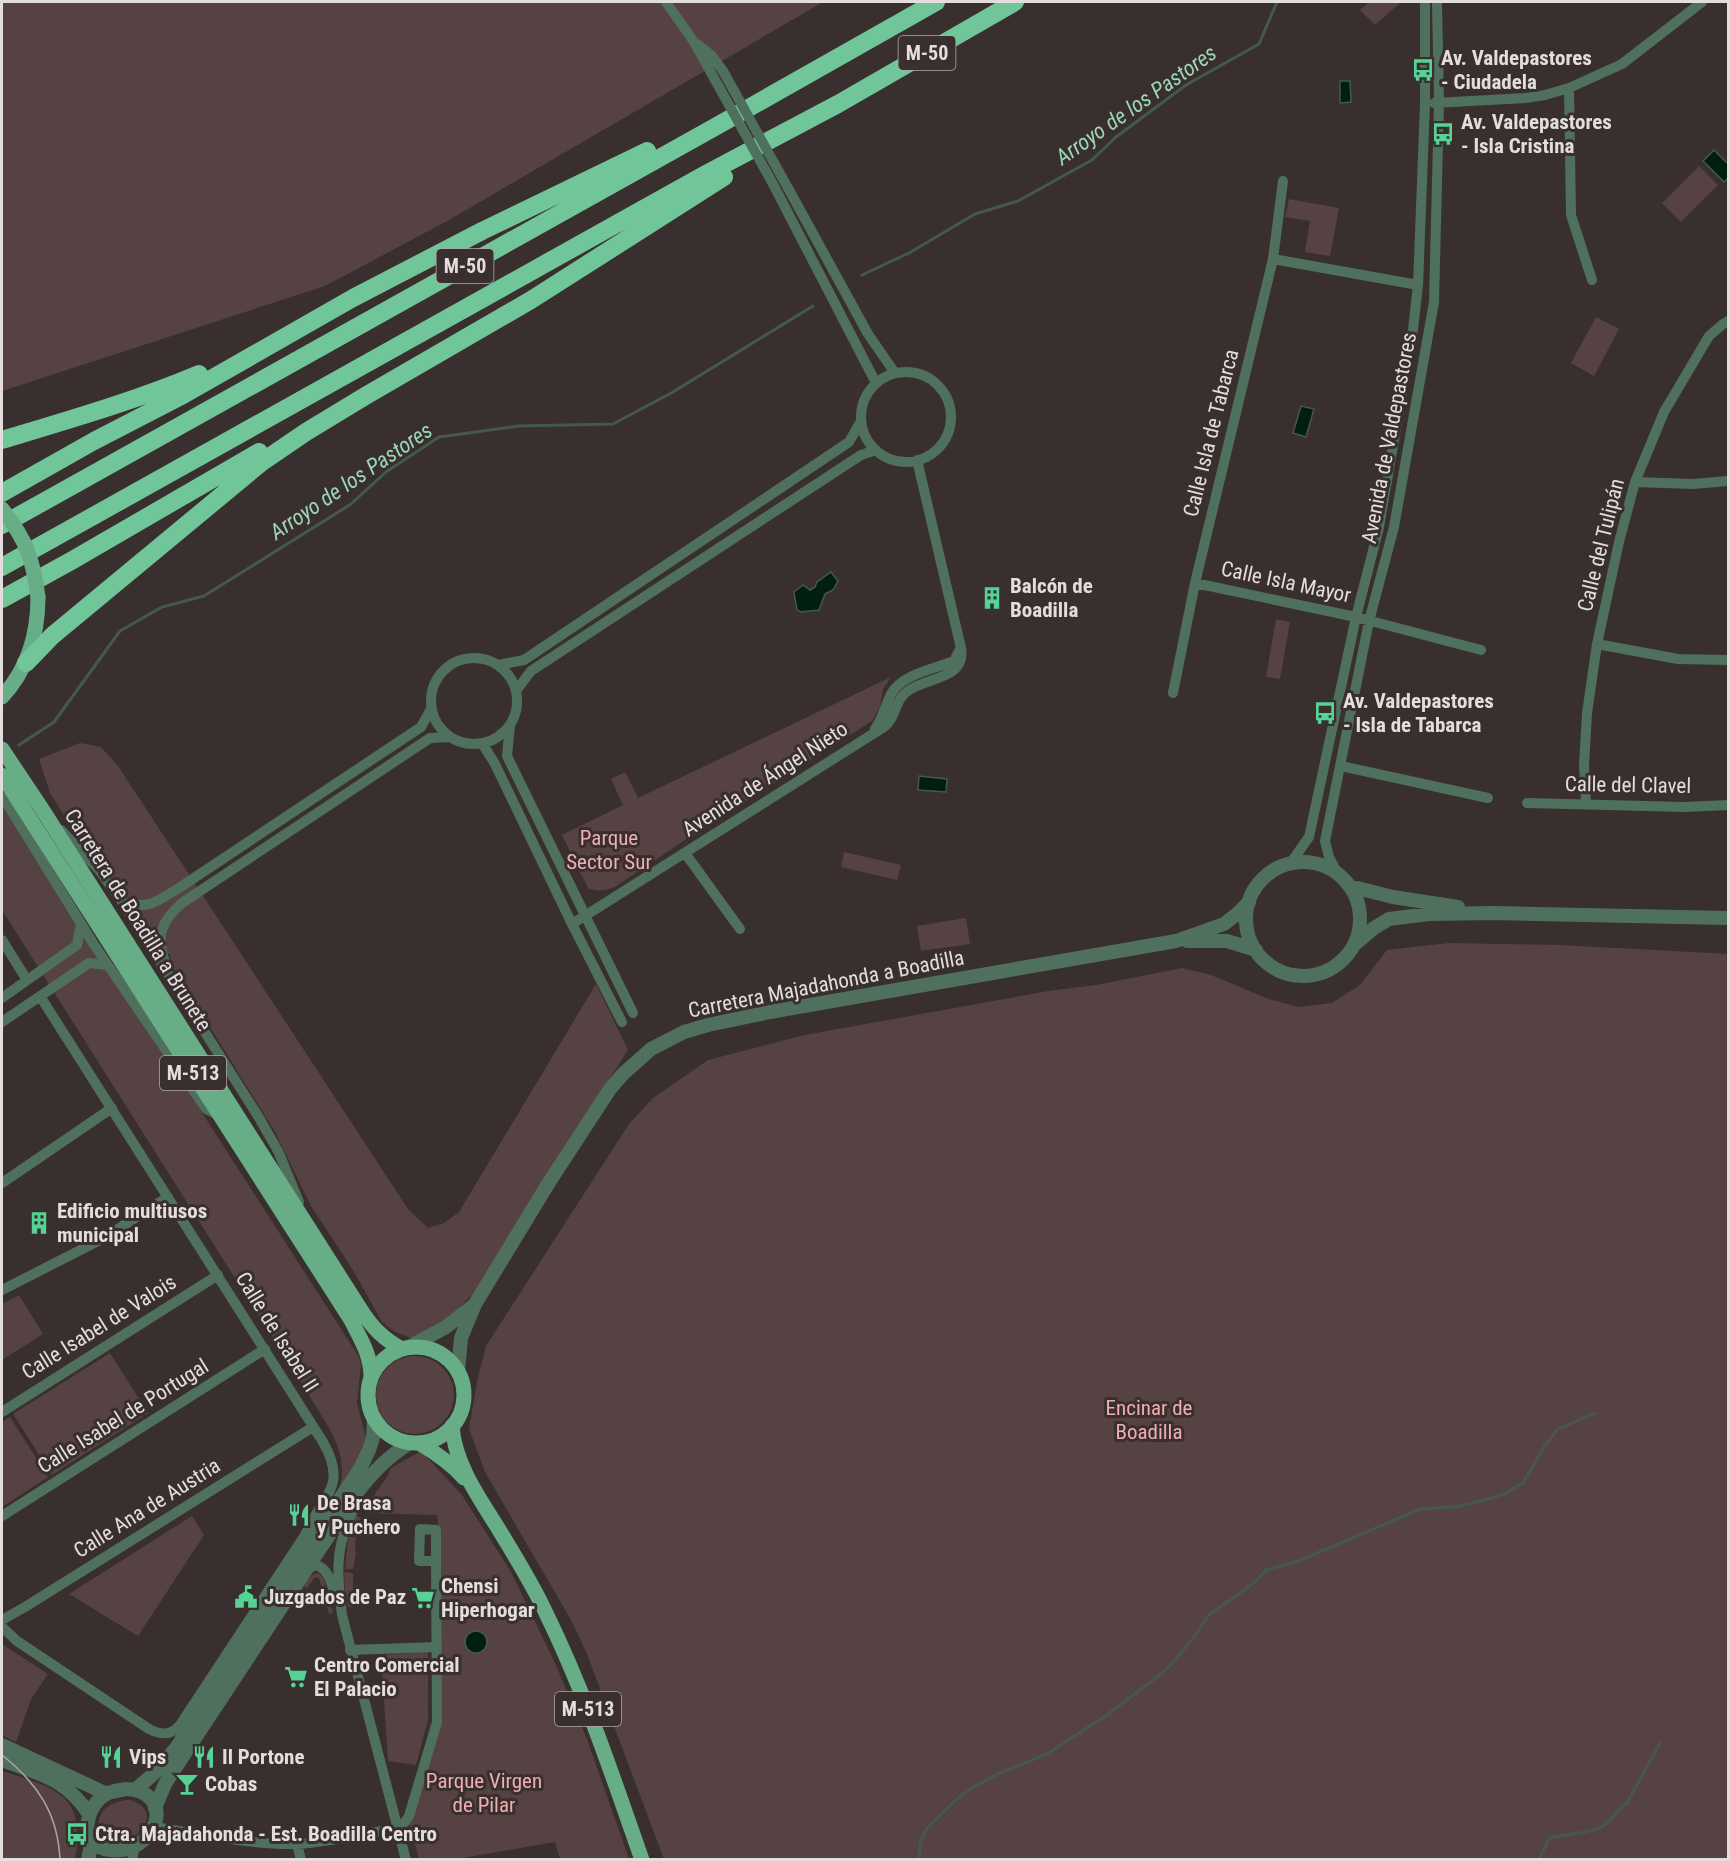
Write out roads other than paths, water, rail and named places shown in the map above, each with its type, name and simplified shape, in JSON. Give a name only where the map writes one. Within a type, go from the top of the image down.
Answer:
[{"type":"highway","name":"M-50","points":[[2,567],[704,175],[838,104],[1015,2]]},
{"type":"highway","name":"M-50","points":[[2,525],[932,4]]},
{"type":"highway","points":[[2,440],[178,383],[230,362],[482,231],[686,132],[872,31],[932,4]]},
{"type":"highway","points":[[26,663],[52,636],[262,462],[367,395],[531,300],[838,104]]},
{"type":"highway","points":[[2,493],[94,441],[192,390],[312,321]]},
{"type":"highway","points":[[2,599],[283,438],[367,395]]},
{"type":"main road","points":[[2,509],[27,549],[34,568],[38,597],[38,619],[26,663],[2,697]]},
{"type":"main road","name":"Carretera de Boadilla a Brunete","points":[[2,748],[376,1332],[391,1343],[406,1348]]},
{"type":"main road","name":"Carretera de Boadilla a Brunete","points":[[6,781],[351,1320],[367,1351],[371,1365],[371,1377]]},
{"type":"main road","points":[[371,1377],[383,1359],[406,1348]]},
{"type":"main road","name":"M-513","points":[[406,1348],[434,1350],[448,1359],[458,1372]]},
{"type":"main road","points":[[414,1443],[438,1438],[457,1419],[463,1404],[463,1388],[458,1372]]},
{"type":"main road","name":"M-513","points":[[371,1377],[368,1399],[374,1419],[379,1426],[393,1437],[414,1443],[439,1455],[456,1468],[475,1491]]},
{"type":"main road","name":"M-513","points":[[452,1426],[457,1453],[475,1491],[520,1564],[567,1656],[595,1725],[642,1860]]},
{"type":"street","points":[[666,2],[718,75],[788,188],[868,334],[895,373]]},
{"type":"street","name":"Avenida de Valdepastores","points":[[1290,864],[1309,837],[1356,617],[1378,527],[1413,329],[1418,285],[1425,104],[1425,2]]},
{"type":"street","name":"Avenida de Valdepastores","points":[[1338,874],[1329,857],[1325,841],[1369,621],[1394,527],[1434,302],[1439,103],[1437,2]]},
{"type":"street","points":[[1425,104],[1526,98],[1569,88],[1622,64],[1702,2]]},
{"type":"street","points":[[718,75],[876,383]]},
{"type":"street","points":[[1569,88],[1571,215],[1592,280]]},
{"type":"street","name":"Calle Isla de Tabarca","points":[[1173,693],[1195,583],[1273,260],[1283,181]]},
{"type":"street","points":[[1273,260],[1418,285]]},
{"type":"street","name":"Calle del Tulipán","points":[[1586,803],[1584,765],[1587,713],[1597,644],[1619,542],[1635,482],[1664,412],[1709,336],[1728,321]]},
{"type":"street","points":[[498,665],[524,660],[849,442],[861,421],[864,400],[876,383],[895,373],[909,372],[923,375],[935,382],[944,393],[950,406],[951,420],[948,434],[930,455],[917,460],[902,462],[888,458],[876,450],[866,437],[861,421]]},
{"type":"street","points":[[516,691],[531,671],[861,455],[876,450]]},
{"type":"street","name":"Avenida de Ángel Nieto","points":[[572,924],[888,724],[898,701],[908,690],[954,672],[960,665],[961,648],[917,460]]},
{"type":"street","points":[[1635,482],[1693,484],[1728,481]]},
{"type":"street","name":"Calle Isla Mayor","points":[[1195,583],[1356,617],[1481,650]]},
{"type":"street","points":[[1597,644],[1678,659],[1728,660]]},
{"type":"street","points":[[510,725],[498,737],[482,743],[465,743],[450,737],[438,725],[431,708],[431,692],[438,676],[449,665],[466,658],[482,658],[498,665],[510,677],[516,691],[516,709],[510,725],[507,756],[633,1012]]},
{"type":"street","points":[[123,903],[148,906],[178,888],[421,727],[431,708]]},
{"type":"street","points":[[178,992],[163,957],[160,937],[163,924],[170,913],[430,738],[450,737]]},
{"type":"street","points":[[482,743],[495,764],[622,1022]]},
{"type":"street","points":[[1341,765],[1488,798]]},
{"type":"street","points":[[6,781],[6,802],[81,924],[206,1109],[220,1116]]},
{"type":"street","name":"Calle del Clavel","points":[[1527,803],[1685,807],[1728,805]]},
{"type":"street","points":[[42,808],[99,870],[123,903],[258,1116],[273,1143],[295,1194],[338,1273]]},
{"type":"street","points":[[685,853],[740,929]]},
{"type":"street","points":[[1354,945],[1359,930],[1360,915],[1357,900],[1349,886],[1338,874],[1323,866],[1307,862],[1290,864],[1264,877],[1255,888],[1246,918],[1249,935],[1256,950],[1267,963],[1281,972],[1298,976],[1315,975],[1331,969],[1344,959],[1354,945],[1389,919],[1429,914],[1493,913],[1728,918]]},
{"type":"street","points":[[1349,886],[1393,897],[1493,913]]},
{"type":"street","name":"Carretera Majadahonda a Boadilla","points":[[458,1372],[461,1338],[475,1304],[548,1184],[610,1089],[623,1074],[656,1046],[700,1027],[770,1012],[1176,941],[1224,924],[1249,902]]},
{"type":"street","points":[[2,998],[77,945],[81,924]]},
{"type":"street","points":[[2,940],[27,980]]},
{"type":"street","name":"Carretera Majadahonda a Boadilla","points":[[1176,941],[1227,941],[1256,950]]},
{"type":"street","points":[[2,1022],[89,963],[108,965]]},
{"type":"street","name":"Calle de Isabel II","points":[[2,1627],[17,1641],[149,1729],[165,1734],[177,1729],[305,1535],[332,1489],[333,1463],[328,1450],[40,996]]},
{"type":"street","points":[[2,1183],[112,1108]]},
{"type":"street","points":[[2,1290],[104,1238],[168,1197]]},
{"type":"street","name":"Calle Isabel de Valois","points":[[2,1412],[218,1275]]},
{"type":"street","name":"Carretera Majadahonda a Boadilla","points":[[406,1348],[446,1327],[475,1304]]},
{"type":"street","name":"Calle Isabel de Portugal","points":[[2,1516],[264,1349]]},
{"type":"street","points":[[135,1790],[158,1770],[197,1718],[361,1467],[373,1438],[374,1419]]},
{"type":"street","name":"Calle Ana de Austria","points":[[2,1620],[313,1427]]},
{"type":"street","points":[[155,1808],[165,1784],[356,1494],[386,1460],[414,1443]]},
{"type":"street","points":[[342,1615],[338,1571],[340,1543],[344,1530],[364,1491],[386,1460]]},
{"type":"street","points":[[155,1827],[268,1843],[297,1844],[347,1838],[397,1828],[405,1822],[409,1816],[437,1722],[436,1561]]},
{"type":"street","points":[[307,1569],[316,1565],[325,1570],[342,1615],[406,1860]]},
{"type":"street","points":[[350,1650],[437,1647]]},
{"type":"street","name":"Calle de Isabel II","points":[[197,1718],[199,1694]]},
{"type":"street","points":[[2,1745],[107,1794]]},
{"type":"street","points":[[2,1760],[39,1773],[67,1788],[89,1814]]},
{"type":"street","points":[[126,1789],[135,1790],[145,1793],[155,1808],[157,1820],[150,1835],[114,1855],[97,1846],[88,1832],[89,1814],[100,1799],[107,1794],[126,1789]]},
{"type":"street","points":[[88,1860],[92,1841]]},
{"type":"street","points":[[297,1844],[301,1860]]},
{"type":"street","points":[[132,1860],[135,1845]]},
{"type":"waterway","name":"Arroyo de los Pastores","points":[[862,275],[909,253],[975,214],[1018,201],[1092,160],[1116,137],[1186,85],[1259,44],[1277,2]]},
{"type":"waterway","name":"Arroyo de los Pastores","points":[[19,745],[54,722],[120,631],[162,607],[204,596],[351,504],[386,472],[439,437],[519,426],[613,424],[673,392],[813,306]]},
{"type":"waterway","points":[[919,1860],[920,1843],[927,1828],[958,1798],[1000,1773],[1047,1754],[1107,1715],[1166,1670],[1191,1641],[1209,1615],[1254,1583],[1266,1570],[1296,1562],[1420,1509],[1453,1507],[1504,1494],[1523,1483],[1557,1430],[1594,1413]]},
{"type":"waterway","points":[[1539,1860],[1549,1838],[1596,1829],[1609,1821],[1627,1803],[1660,1743]]},
{"type":"tram line","points":[[2,1755],[26,1777],[43,1800],[55,1828],[60,1860]]},
{"type":"place","name":"Av. Valdepastores - Ciudadela","points":[[1423,70]]},
{"type":"place","name":"Av. Valdepastores - Isla Cristina","points":[[1443,134]]},
{"type":"place","name":"Balcón de Boadilla","points":[[992,598]]},
{"type":"place","name":"Av. Valdepastores - Isla de Tabarca","points":[[1325,713]]},
{"type":"place","name":"Edificio multiusos municipal","points":[[39,1223]]},
{"type":"place","name":"De Brasa y Puchero","points":[[299,1515]]},
{"type":"place","name":"Juzgados de Paz","points":[[246,1597]]},
{"type":"place","name":"Chensi Hiperhogar","points":[[423,1598]]},
{"type":"place","name":"Centro Comercial El Palacio","points":[[296,1677]]},
{"type":"place","name":"Vips","points":[[111,1757]]},
{"type":"place","name":"Il Portone","points":[[204,1757]]},
{"type":"place","name":"Cobas","points":[[187,1784]]},
{"type":"place","name":"Ctra. Majadahonda - Est. Boadilla Centro","points":[[77,1834]]},
{"type":"park label","name":"Parque Sector Sur","points":[[609,850]]},
{"type":"park label","name":"Encinar de Boadilla","points":[[1149,1420]]},
{"type":"park label","name":"Parque Virgen de Pilar","points":[[484,1793]]}]
